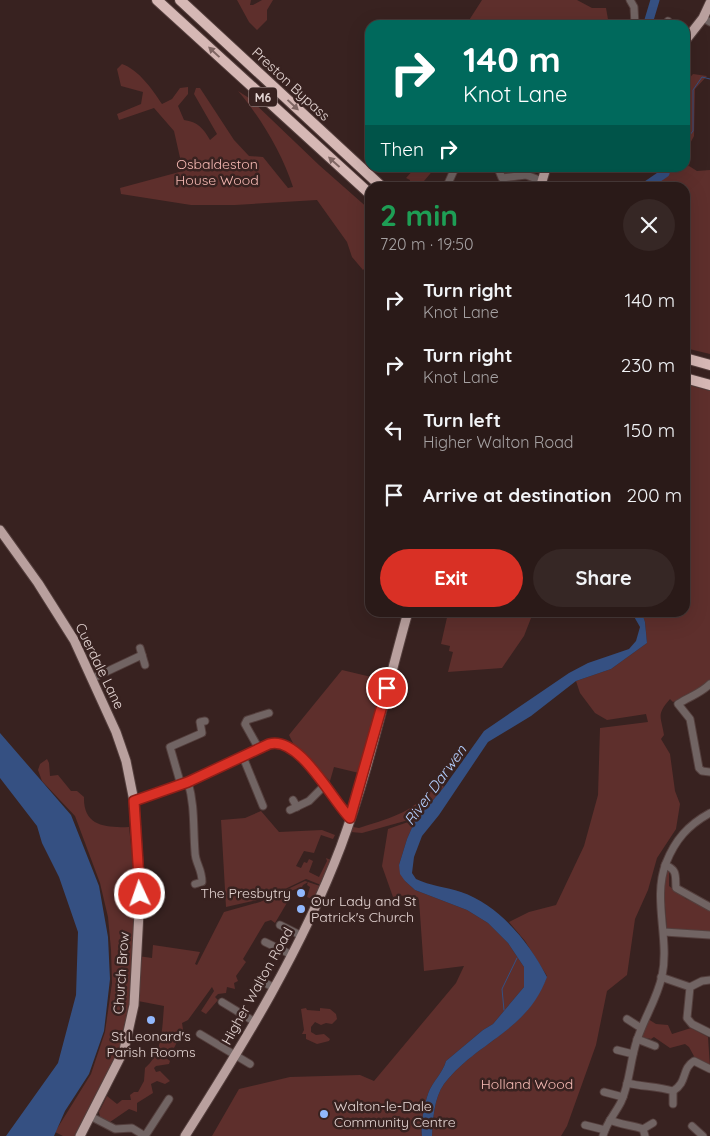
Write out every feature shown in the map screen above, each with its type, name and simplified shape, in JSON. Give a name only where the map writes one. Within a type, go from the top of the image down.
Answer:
[{"type":"highway","name":"Preston Bypass","points":[[157,0],[365,189]]},
{"type":"highway","name":"Preston Bypass","points":[[180,0],[365,171]]},
{"type":"highway","name":"Preston Bypass","points":[[366,172],[377,182]]},
{"type":"highway","points":[[690,359],[710,365]]},
{"type":"highway","points":[[690,373],[710,379]]},
{"type":"highway","points":[[690,379],[710,385]]},
{"type":"main road","points":[[690,36],[706,20],[710,3]]},
{"type":"main road","name":"Cuerdale Lane","points":[[0,530],[38,583],[74,640],[93,678],[126,761],[134,801]]},
{"type":"main road","name":"Higher Walton Road","points":[[185,1136],[255,1022],[292,955],[333,864],[350,818],[407,617]]},
{"type":"main road","name":"Church Brow","points":[[80,1136],[109,1083],[124,1050],[134,1006],[140,894],[134,801]]},
{"type":"street","points":[[630,0],[634,8],[635,20]]},
{"type":"street","points":[[500,172],[502,182]]},
{"type":"street","points":[[502,178],[526,175],[538,182]]},
{"type":"street","points":[[93,678],[141,652],[145,665]]},
{"type":"street","points":[[710,684],[703,692],[692,695],[678,704],[690,719],[699,768],[710,772]]},
{"type":"street","points":[[259,749],[245,724],[247,720],[269,712]]},
{"type":"street","points":[[195,884],[202,882],[202,870],[195,855],[195,815],[170,747],[202,733],[200,722],[205,721]]},
{"type":"street","points":[[134,801],[184,783],[275,742],[286,745],[326,784],[350,818]]},
{"type":"street","points":[[242,757],[262,806]]},
{"type":"street","points":[[293,806],[309,801],[326,784]]},
{"type":"street","points":[[585,1125],[604,1133],[623,1097],[637,1040],[657,995],[662,977],[664,932],[661,898],[665,865],[672,849],[684,832],[710,813]]},
{"type":"street","points":[[665,865],[673,868],[677,874],[676,888],[710,907]]},
{"type":"street","points":[[280,925],[302,936]]},
{"type":"street","points":[[664,932],[710,935]]},
{"type":"street","points":[[265,942],[292,955]]},
{"type":"street","points":[[662,977],[690,987],[702,981],[710,980]]},
{"type":"street","points":[[259,980],[274,988]]},
{"type":"street","points":[[690,987],[687,1018],[692,1024],[710,1033]]},
{"type":"street","points":[[222,1002],[255,1022]]},
{"type":"street","points":[[627,1019],[641,1028]]},
{"type":"street","points":[[200,1034],[250,1064]]},
{"type":"street","points":[[637,1040],[655,1046]]},
{"type":"street","points":[[617,1050],[633,1054]]},
{"type":"street","points":[[673,1091],[682,1085],[689,1065],[694,1062],[710,1069]]},
{"type":"street","points":[[627,1083],[644,1087],[658,1086],[673,1091]]},
{"type":"street","points":[[673,1091],[673,1104]]},
{"type":"street","points":[[604,1092],[623,1097]]},
{"type":"street","points":[[90,1116],[115,1129],[132,1128],[145,1136],[169,1100]]},
{"type":"street","points":[[610,1120],[620,1125],[632,1125],[644,1132],[653,1123]]},
{"type":"street","points":[[692,1126],[704,1136]]},
{"type":"street","points":[[110,1136],[115,1129]]},
{"type":"green space","points":[[237,0],[251,0],[250,5],[253,5],[262,0],[273,0],[267,10],[267,20],[257,30],[249,22]]},
{"type":"green space","points":[[482,0],[577,0],[592,8],[606,8],[608,20],[469,20]]},
{"type":"green space","name":"Osbaldeston House Wood","points":[[122,64],[134,71],[149,86],[162,104],[172,99],[180,88],[188,87],[188,94],[178,106],[184,120],[200,126],[210,140],[217,134],[194,94],[196,88],[200,88],[234,140],[249,156],[263,157],[288,188],[293,187],[283,161],[270,136],[238,91],[249,98],[319,165],[365,206],[365,268],[363,270],[352,257],[347,242],[317,200],[235,205],[191,205],[121,194],[120,188],[183,171],[174,131],[154,108],[119,120],[117,114],[141,104],[143,92],[121,86],[117,69]]},
{"type":"green space","points":[[693,74],[707,76],[695,89],[694,136],[690,144],[690,77]]},
{"type":"green space","points":[[690,167],[697,171],[710,170],[710,354],[690,349],[690,182],[659,182],[670,172],[690,172]]},
{"type":"green space","points":[[411,172],[432,172],[423,182],[410,182],[410,180],[406,178]]},
{"type":"green space","name":"Holland Wood","points":[[690,385],[710,391],[710,680],[703,687],[673,702],[670,699],[661,712],[664,735],[661,739],[670,754],[675,791],[680,804],[676,829],[657,858],[648,890],[635,919],[627,975],[607,991],[596,1045],[567,1126],[561,1136],[432,1136],[436,1102],[444,1084],[457,1069],[500,1035],[527,1010],[538,995],[547,976],[525,941],[509,922],[529,912],[556,905],[584,846],[598,795],[600,728],[648,722],[646,714],[607,720],[595,713],[580,693],[576,681],[611,669],[647,643],[643,617],[690,617]]},
{"type":"green space","points":[[447,617],[531,617],[524,636],[502,668],[448,672],[453,652],[449,651],[450,646],[441,644]]},
{"type":"green space","points":[[342,670],[384,680],[359,773],[334,767],[330,781],[296,749],[289,735]]},
{"type":"green space","points":[[47,759],[50,776],[58,775],[71,791],[77,791],[84,797],[87,814],[91,820],[104,826],[129,827],[136,891],[129,1027],[106,1084],[81,1136],[63,1136],[55,1132],[91,1074],[105,1032],[112,983],[111,950],[108,917],[100,883],[75,816],[42,781],[38,770],[40,764]]},
{"type":"green space","points":[[440,782],[444,787],[414,823],[407,839],[399,865],[405,881],[415,890],[467,910],[488,923],[508,943],[524,967],[524,987],[493,1024],[446,1061],[428,1093],[422,1119],[422,1136],[212,1136],[239,1089],[290,1077],[360,1075],[374,1081],[456,983],[464,966],[424,971],[419,900],[408,895],[393,897],[382,866],[388,829],[412,819],[362,833],[351,832],[353,827],[359,828],[384,820],[412,807]]},
{"type":"green space","points":[[261,811],[279,832],[322,830],[335,835],[333,839],[321,835],[314,853],[304,851],[296,866],[301,868],[304,862],[307,863],[309,859],[313,861],[309,872],[319,877],[327,861],[326,858],[331,860],[321,885],[306,879],[266,898],[226,907],[221,820],[245,818]]},
{"type":"green space","points":[[669,869],[669,886],[686,899],[710,909],[710,933],[667,929],[664,894],[666,870]]},
{"type":"green space","points":[[305,881],[308,882],[301,889],[288,892],[284,899],[288,901],[275,923],[271,920],[265,922],[243,959],[246,962],[236,976],[238,981],[234,983],[235,989],[227,987],[226,993],[218,994],[215,997],[218,1000],[206,1014],[201,1011],[214,991],[212,987],[188,1020],[182,1023],[184,1036],[181,1039],[179,1038],[173,1050],[165,1057],[170,1061],[169,1064],[154,1068],[156,1072],[160,1071],[170,1081],[165,1084],[157,1081],[151,1084],[153,1093],[137,1103],[137,1112],[129,1109],[110,1122],[100,1117],[99,1112],[107,1096],[117,1104],[122,1100],[131,1100],[130,1095],[138,1092],[144,1081],[145,1068],[155,1055],[160,1040],[164,1006],[138,1001],[138,956],[152,958],[153,945],[200,952],[195,964],[197,965],[224,912],[260,902]]},
{"type":"green space","points":[[308,882],[320,886],[314,900],[307,897],[310,887],[307,885]]},
{"type":"green space","points":[[306,1008],[307,1010],[320,1011],[320,1008],[330,1009],[336,1014],[337,1019],[332,1024],[326,1023],[321,1025],[315,1022],[311,1027],[311,1032],[316,1035],[324,1034],[330,1039],[329,1041],[317,1044],[306,1039],[306,1034],[302,1034],[304,1030],[301,1009]]},
{"type":"green space","points":[[648,1019],[656,1024],[668,1025],[672,1034],[691,1028],[708,1037],[710,1067],[695,1058],[689,1047],[685,1044],[670,1048],[654,1037],[651,1039],[642,1037]]},
{"type":"water","points":[[634,617],[643,617],[647,643],[611,669],[576,681],[531,716],[488,742],[439,815],[422,836],[414,857],[412,873],[416,879],[461,892],[488,906],[512,926],[522,938],[547,977],[538,996],[527,1011],[514,1024],[457,1069],[444,1084],[436,1102],[432,1136],[422,1136],[422,1119],[428,1093],[446,1061],[493,1024],[524,987],[524,967],[508,943],[488,923],[467,910],[415,890],[405,881],[400,874],[399,865],[407,839],[414,823],[444,787],[484,731],[569,673],[588,663],[629,649],[636,641],[640,627]]},
{"type":"water","points":[[0,733],[71,815],[99,886],[108,937],[110,979],[104,1031],[89,1074],[65,1111],[54,1136],[6,1136],[58,1063],[76,995],[78,932],[59,877],[42,843],[37,826],[0,778]]},
{"type":"waterway","name":"River Darwen","points":[[649,20],[655,0]]},
{"type":"waterway","points":[[690,135],[693,131],[693,90],[702,77],[710,79]]},
{"type":"waterway","name":"River Darwen","points":[[652,182],[665,172]]},
{"type":"waterway","points":[[504,1010],[502,989],[517,958]]},
{"type":"place","name":"The Presbytry","points":[[301,893]]},
{"type":"place","name":"Our Lady and St Patrick's Church","points":[[301,909]]},
{"type":"place","name":"St Leonard's Parish Rooms","points":[[151,1020]]},
{"type":"place","name":"Walton-le-Dale Community Centre","points":[[324,1114]]},
{"type":"route","points":[[140,894],[134,801],[181,785],[269,744],[278,742],[286,745],[319,775],[342,810],[350,818],[387,688]]}]
